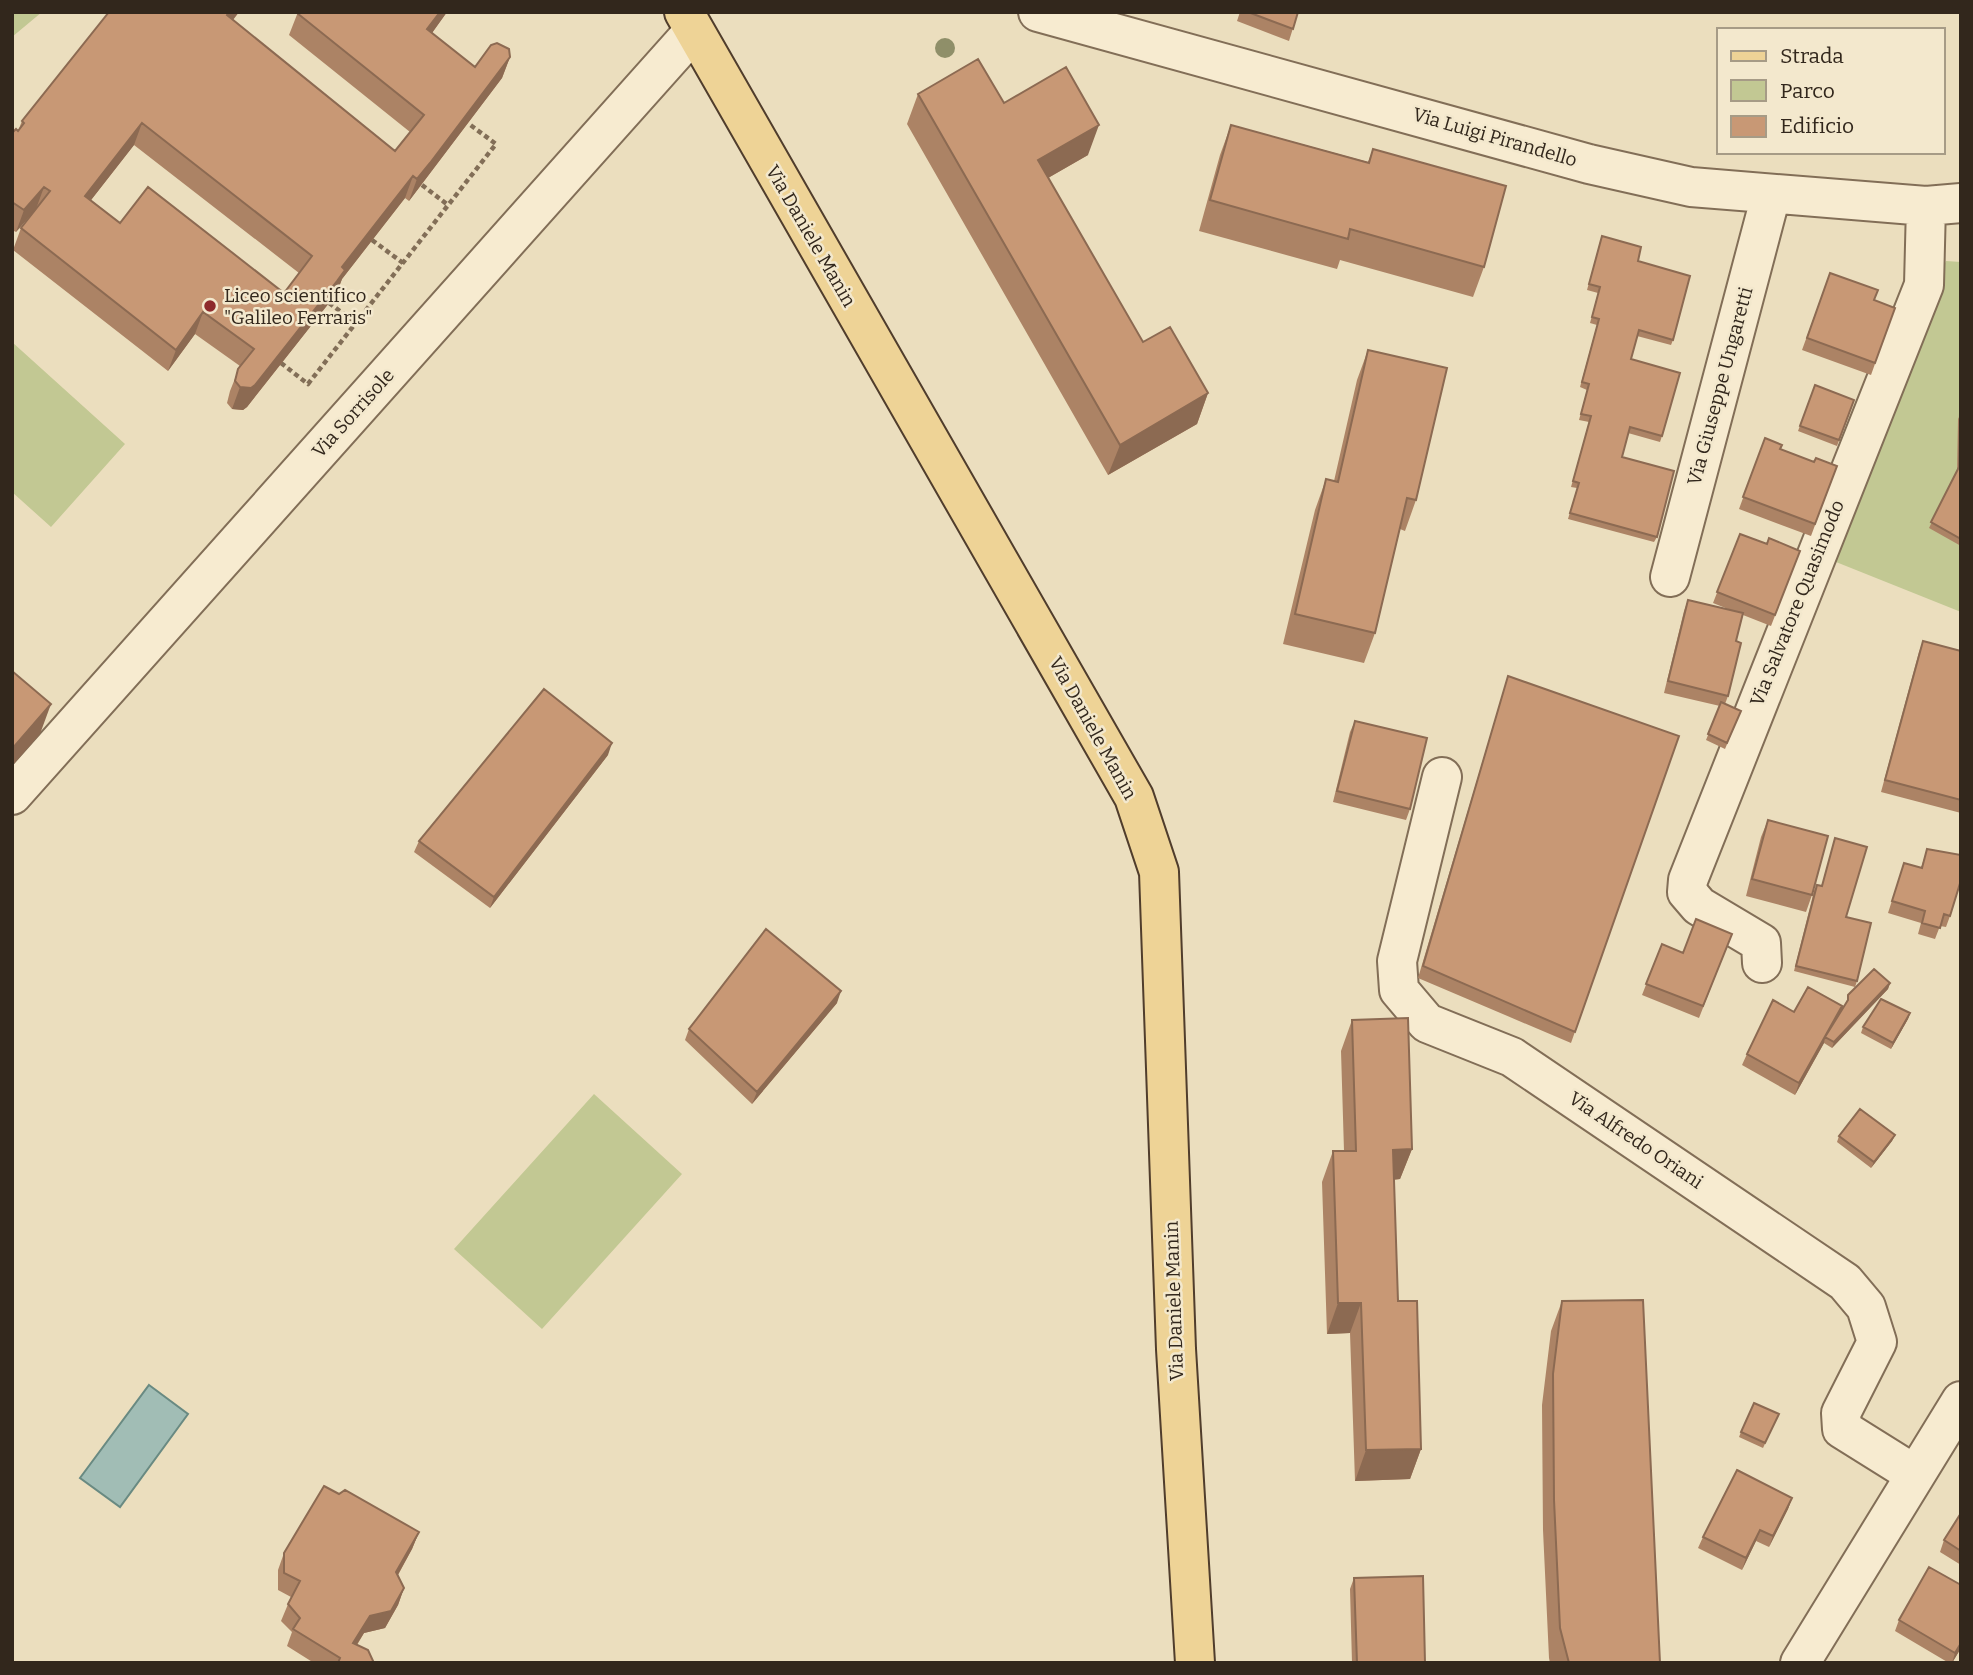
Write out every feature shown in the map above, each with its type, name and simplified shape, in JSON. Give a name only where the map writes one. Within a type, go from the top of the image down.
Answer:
[{"type":"main road","name":"Via Daniele Manin","points":[[689,22],[1134,797],[1158,872],[1176,1349],[1195,1663]]},
{"type":"street","name":"Via Luigi Pirandello","points":[[1038,12],[1118,23],[1589,164],[1691,187],[1771,195],[1943,205]]},
{"type":"street","name":"Via Sorrisole","points":[[12,795],[689,22]]},
{"type":"street","name":"Via Giuseppe Ungaretti","points":[[1670,577],[1771,195]]},
{"type":"street","name":"Via Salvatore Quasimodo","points":[[1762,963],[1761,943],[1699,906],[1687,892],[1688,880],[1924,285],[1943,205]]},
{"type":"street","name":"Via Alfredo Oriani","points":[[1442,776],[1397,961],[1399,990],[1427,1023],[1512,1057],[1845,1282],[1866,1307],[1877,1342],[1841,1413],[1842,1429],[1914,1475]]},
{"type":"street","points":[[1800,1663],[1961,1401]]},
{"type":"path","points":[[281,363],[308,384],[449,205],[496,145],[469,124]]},
{"type":"path","points":[[422,185],[449,205]]},
{"type":"path","points":[[372,240],[403,263]]},
{"type":"path","points":[[329,303],[356,323]]},
{"type":"green space","points":[[12,12],[42,12],[12,37]]},
{"type":"green space","points":[[1946,261],[1961,262],[1961,419],[1957,473],[1961,612],[1821,556]]},
{"type":"green space","points":[[12,342],[125,444],[51,527],[12,492]]},
{"type":"green space","points":[[594,1094],[682,1174],[542,1329],[454,1249]]},
{"type":"water","points":[[149,1385],[188,1414],[120,1507],[80,1478]]},
{"type":"building","points":[[109,12],[229,12],[227,15],[395,151],[424,115],[298,12],[440,12],[427,29],[475,67],[491,45],[497,43],[509,49],[510,57],[430,163],[417,179],[413,176],[342,267],[345,270],[337,281],[251,388],[240,387],[235,381],[238,369],[254,349],[203,312],[176,350],[21,228],[50,191],[44,187],[24,210],[12,202],[12,133],[16,129],[18,131],[24,123],[22,121]],"holes":[[[142,123],[312,256],[284,293],[148,187],[120,223],[85,196]]]},
{"type":"building","points":[[1248,12],[1298,12],[1293,29]]},
{"type":"building","points":[[978,59],[1004,103],[1066,67],[1099,125],[1038,160],[1143,342],[1170,327],[1208,393],[1120,445],[918,94]]},
{"type":"building","points":[[1231,125],[1369,163],[1373,149],[1506,186],[1484,267],[1350,229],[1348,239],[1210,200]]},
{"type":"building","points":[[1602,236],[1641,247],[1638,261],[1690,276],[1673,340],[1639,330],[1631,359],[1680,373],[1662,436],[1630,427],[1622,457],[1674,471],[1657,537],[1570,513],[1579,483],[1573,481],[1591,416],[1581,414],[1589,384],[1582,382],[1599,319],[1592,317],[1600,287],[1589,284]]},
{"type":"building","points":[[1830,273],[1878,290],[1874,300],[1895,308],[1875,363],[1807,338]]},
{"type":"building","points":[[1368,350],[1447,368],[1416,500],[1407,498],[1375,633],[1295,614],[1326,479],[1338,482]]},
{"type":"building","points":[[1815,385],[1854,400],[1839,440],[1800,426]]},
{"type":"building","points":[[1960,413],[1961,539],[1931,522],[1959,467]]},
{"type":"building","points":[[1765,438],[1782,445],[1780,449],[1814,462],[1816,458],[1837,466],[1815,524],[1743,497]]},
{"type":"building","points":[[1740,534],[1767,544],[1769,538],[1800,551],[1775,615],[1717,592]]},
{"type":"building","points":[[1688,600],[1743,613],[1736,641],[1741,643],[1728,696],[1668,681]]},
{"type":"building","points":[[1923,641],[1961,651],[1961,800],[1885,780]]},
{"type":"building","points":[[12,671],[51,704],[12,749]]},
{"type":"building","points":[[1508,676],[1679,736],[1575,1032],[1423,966]]},
{"type":"building","points":[[544,689],[612,743],[494,897],[419,841]]},
{"type":"building","points":[[1721,702],[1741,711],[1727,743],[1708,734]]},
{"type":"building","points":[[1355,721],[1427,738],[1410,809],[1337,791]]},
{"type":"building","points":[[1768,820],[1828,836],[1812,895],[1752,879]]},
{"type":"building","points":[[1835,838],[1867,847],[1846,917],[1871,923],[1857,981],[1796,966],[1817,885],[1822,886]]},
{"type":"building","points":[[1927,849],[1961,855],[1961,880],[1950,916],[1944,914],[1940,928],[1922,923],[1925,911],[1892,901],[1904,863],[1922,868]]},
{"type":"building","points":[[1696,919],[1732,934],[1703,1006],[1646,984],[1662,944],[1683,953]]},
{"type":"building","points":[[766,929],[841,991],[757,1092],[689,1029]]},
{"type":"building","points":[[1874,969],[1890,983],[1834,1042],[1825,1037],[1848,1000],[1848,995]]},
{"type":"building","points":[[1808,987],[1842,1006],[1799,1083],[1747,1054],[1773,1000],[1794,1012]]},
{"type":"building","points":[[1881,999],[1910,1013],[1893,1043],[1863,1027]]},
{"type":"building","points":[[1408,1018],[1412,1149],[1393,1150],[1398,1301],[1417,1301],[1421,1449],[1366,1450],[1361,1303],[1338,1303],[1333,1151],[1356,1151],[1352,1020]]},
{"type":"building","points":[[1860,1109],[1895,1135],[1874,1162],[1839,1136]]},
{"type":"building","points":[[1643,1300],[1660,1663],[1569,1663],[1560,1628],[1554,1500],[1553,1374],[1562,1301]]},
{"type":"building","points":[[1754,1403],[1779,1414],[1765,1443],[1741,1432]]},
{"type":"building","points":[[1737,1470],[1792,1498],[1773,1536],[1760,1530],[1746,1558],[1703,1537]]},
{"type":"building","points":[[324,1486],[339,1494],[345,1490],[419,1532],[396,1572],[404,1588],[391,1611],[370,1616],[353,1643],[368,1650],[374,1663],[338,1663],[340,1658],[293,1629],[300,1618],[288,1604],[300,1581],[284,1573],[284,1553]]},
{"type":"building","points":[[1961,1513],[1961,1551],[1944,1540]]},
{"type":"building","points":[[1929,1567],[1961,1585],[1961,1643],[1955,1653],[1899,1620]]},
{"type":"building","points":[[1423,1576],[1425,1663],[1357,1663],[1354,1578]]},
{"type":"place","name":"Liceo scientifico \"Galileo Ferraris\"","points":[[210,306]]}]
